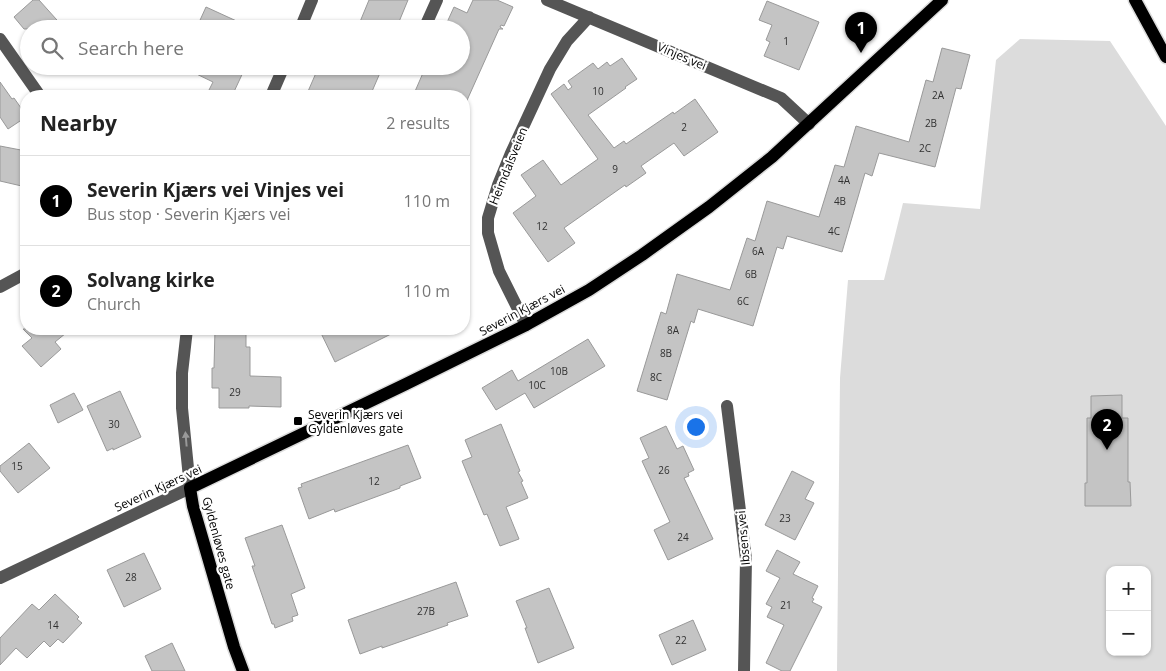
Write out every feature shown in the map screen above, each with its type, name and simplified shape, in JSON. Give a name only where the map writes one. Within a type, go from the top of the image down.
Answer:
[{"type":"main road","points":[[1135,0],[1166,57]]},
{"type":"main road","name":"Severin Kjærs vei","points":[[190,488],[526,325],[589,290],[709,207],[772,157],[810,124],[940,1]]},
{"type":"main road","name":"Gyldenløves gate","points":[[190,488],[193,506],[234,647],[243,671]]},
{"type":"street","points":[[304,20],[312,0]]},
{"type":"street","points":[[428,20],[437,0]]},
{"type":"street","name":"Vinjes vei","points":[[547,0],[782,98],[810,124]]},
{"type":"street","name":"Heimdalsveien","points":[[526,325],[499,271],[488,233],[488,218],[498,185],[550,68],[567,41],[589,17]]},
{"type":"street","points":[[0,39],[20,68]]},
{"type":"street","points":[[25,75],[36,90]]},
{"type":"street","points":[[274,90],[280,75]]},
{"type":"street","points":[[0,287],[20,276]]},
{"type":"street","name":"Gyldenløves gate","points":[[186,335],[182,373],[182,408],[190,488]]},
{"type":"street","name":"Ibsens vei","points":[[727,406],[746,559],[744,671]]},
{"type":"street","name":"Severin Kjærs vei","points":[[0,578],[190,488]]},
{"type":"shaded area","points":[[1020,39],[1110,41],[1166,126],[1166,671],[837,671],[840,378],[848,280],[884,280],[903,203],[980,209],[996,60]]},
{"type":"building","points":[[33,0],[39,0],[57,20],[20,20],[20,24],[14,17]]},
{"type":"building","points":[[369,0],[408,0],[400,20],[361,20]]},
{"type":"building","points":[[473,0],[497,0],[513,7],[504,26],[501,25],[500,27],[503,29],[499,29],[470,94],[470,90],[416,90],[422,75],[470,75],[470,20],[448,20],[454,7],[467,13]]},
{"type":"building","points":[[767,1],[819,22],[799,70],[764,56],[770,42],[766,40],[772,25],[759,20]]},
{"type":"building","points":[[206,7],[234,20],[200,20]]},
{"type":"building","points":[[942,48],[970,55],[961,89],[956,88],[935,167],[879,153],[872,176],[865,173],[842,252],[787,236],[783,249],[777,247],[753,326],[698,309],[694,323],[691,321],[667,400],[637,391],[661,312],[666,314],[677,274],[730,290],[747,238],[755,241],[767,201],[819,217],[835,165],[844,167],[856,126],[909,142],[926,80],[933,82]]},
{"type":"building","points":[[622,58],[637,79],[588,115],[614,148],[624,141],[626,144],[695,99],[718,132],[684,156],[674,143],[641,166],[646,173],[626,187],[625,185],[564,228],[575,243],[548,262],[513,213],[536,196],[521,175],[543,160],[561,185],[598,159],[551,94],[564,84],[568,90],[572,87],[568,81],[593,63],[598,69],[607,62],[610,66]]},
{"type":"building","points":[[199,75],[242,75],[235,90],[209,90],[213,82]]},
{"type":"building","points":[[315,75],[379,75],[373,90],[309,90]]},
{"type":"building","points":[[0,82],[20,106],[20,121],[8,129],[0,117]]},
{"type":"building","points":[[0,146],[20,150],[20,186],[0,181]]},
{"type":"building","points":[[29,335],[64,335],[55,342],[61,349],[41,367],[22,346],[32,338]]},
{"type":"building","points":[[215,335],[246,335],[246,347],[250,347],[250,376],[281,377],[281,407],[249,406],[249,408],[219,408],[219,388],[212,388],[212,368],[214,368]]},
{"type":"building","points":[[322,335],[389,335],[335,362]]},
{"type":"building","points":[[588,339],[605,366],[534,408],[525,393],[496,410],[482,388],[512,370],[518,381]]},
{"type":"building","points":[[120,391],[141,437],[107,451],[87,406]]},
{"type":"building","points":[[74,393],[83,410],[58,423],[50,405]]},
{"type":"building","points":[[1122,395],[1122,418],[1128,418],[1128,482],[1130,482],[1131,506],[1085,506],[1087,418],[1091,418],[1091,396]]},
{"type":"building","points":[[501,424],[520,471],[518,472],[528,498],[506,507],[519,539],[500,546],[487,514],[484,515],[462,461],[472,457],[465,440]]},
{"type":"building","points":[[666,426],[677,449],[683,446],[694,470],[688,473],[689,476],[684,478],[713,539],[668,560],[654,530],[670,522],[642,461],[649,458],[640,438]]},
{"type":"building","points":[[29,443],[50,468],[18,493],[0,471],[0,466]]},
{"type":"building","points":[[408,445],[421,478],[400,486],[400,488],[335,512],[334,509],[309,519],[298,488],[302,487],[301,484]]},
{"type":"building","points":[[792,471],[814,482],[805,499],[814,503],[795,540],[765,525]]},
{"type":"building","points":[[282,525],[305,588],[291,594],[298,615],[292,617],[293,621],[275,628],[252,566],[255,566],[245,538]]},
{"type":"building","points":[[777,550],[800,562],[793,574],[818,586],[812,602],[822,607],[790,671],[782,671],[766,663],[784,625],[767,617],[772,607],[766,604],[780,578],[766,571]]},
{"type":"building","points":[[144,553],[161,589],[124,607],[107,570]]},
{"type":"building","points":[[456,582],[468,616],[447,623],[448,625],[360,654],[348,620]]},
{"type":"building","points":[[549,588],[574,648],[538,663],[516,601]]},
{"type":"building","points":[[55,594],[79,617],[77,619],[82,623],[63,643],[58,639],[50,647],[44,641],[27,658],[16,648],[0,665],[0,638],[32,604],[39,610]]},
{"type":"building","points":[[693,620],[706,650],[672,665],[659,635]]},
{"type":"building","points":[[172,643],[185,671],[152,671],[145,656]]},
{"type":"place","name":"Severin Kjærs vei Vinjes vei","points":[[861,53]]},
{"type":"place","name":"Severin Kjærs vei Gyldenløves gate","points":[[298,421]]},
{"type":"place","name":"Solvang kirke","points":[[1107,450]]}]
